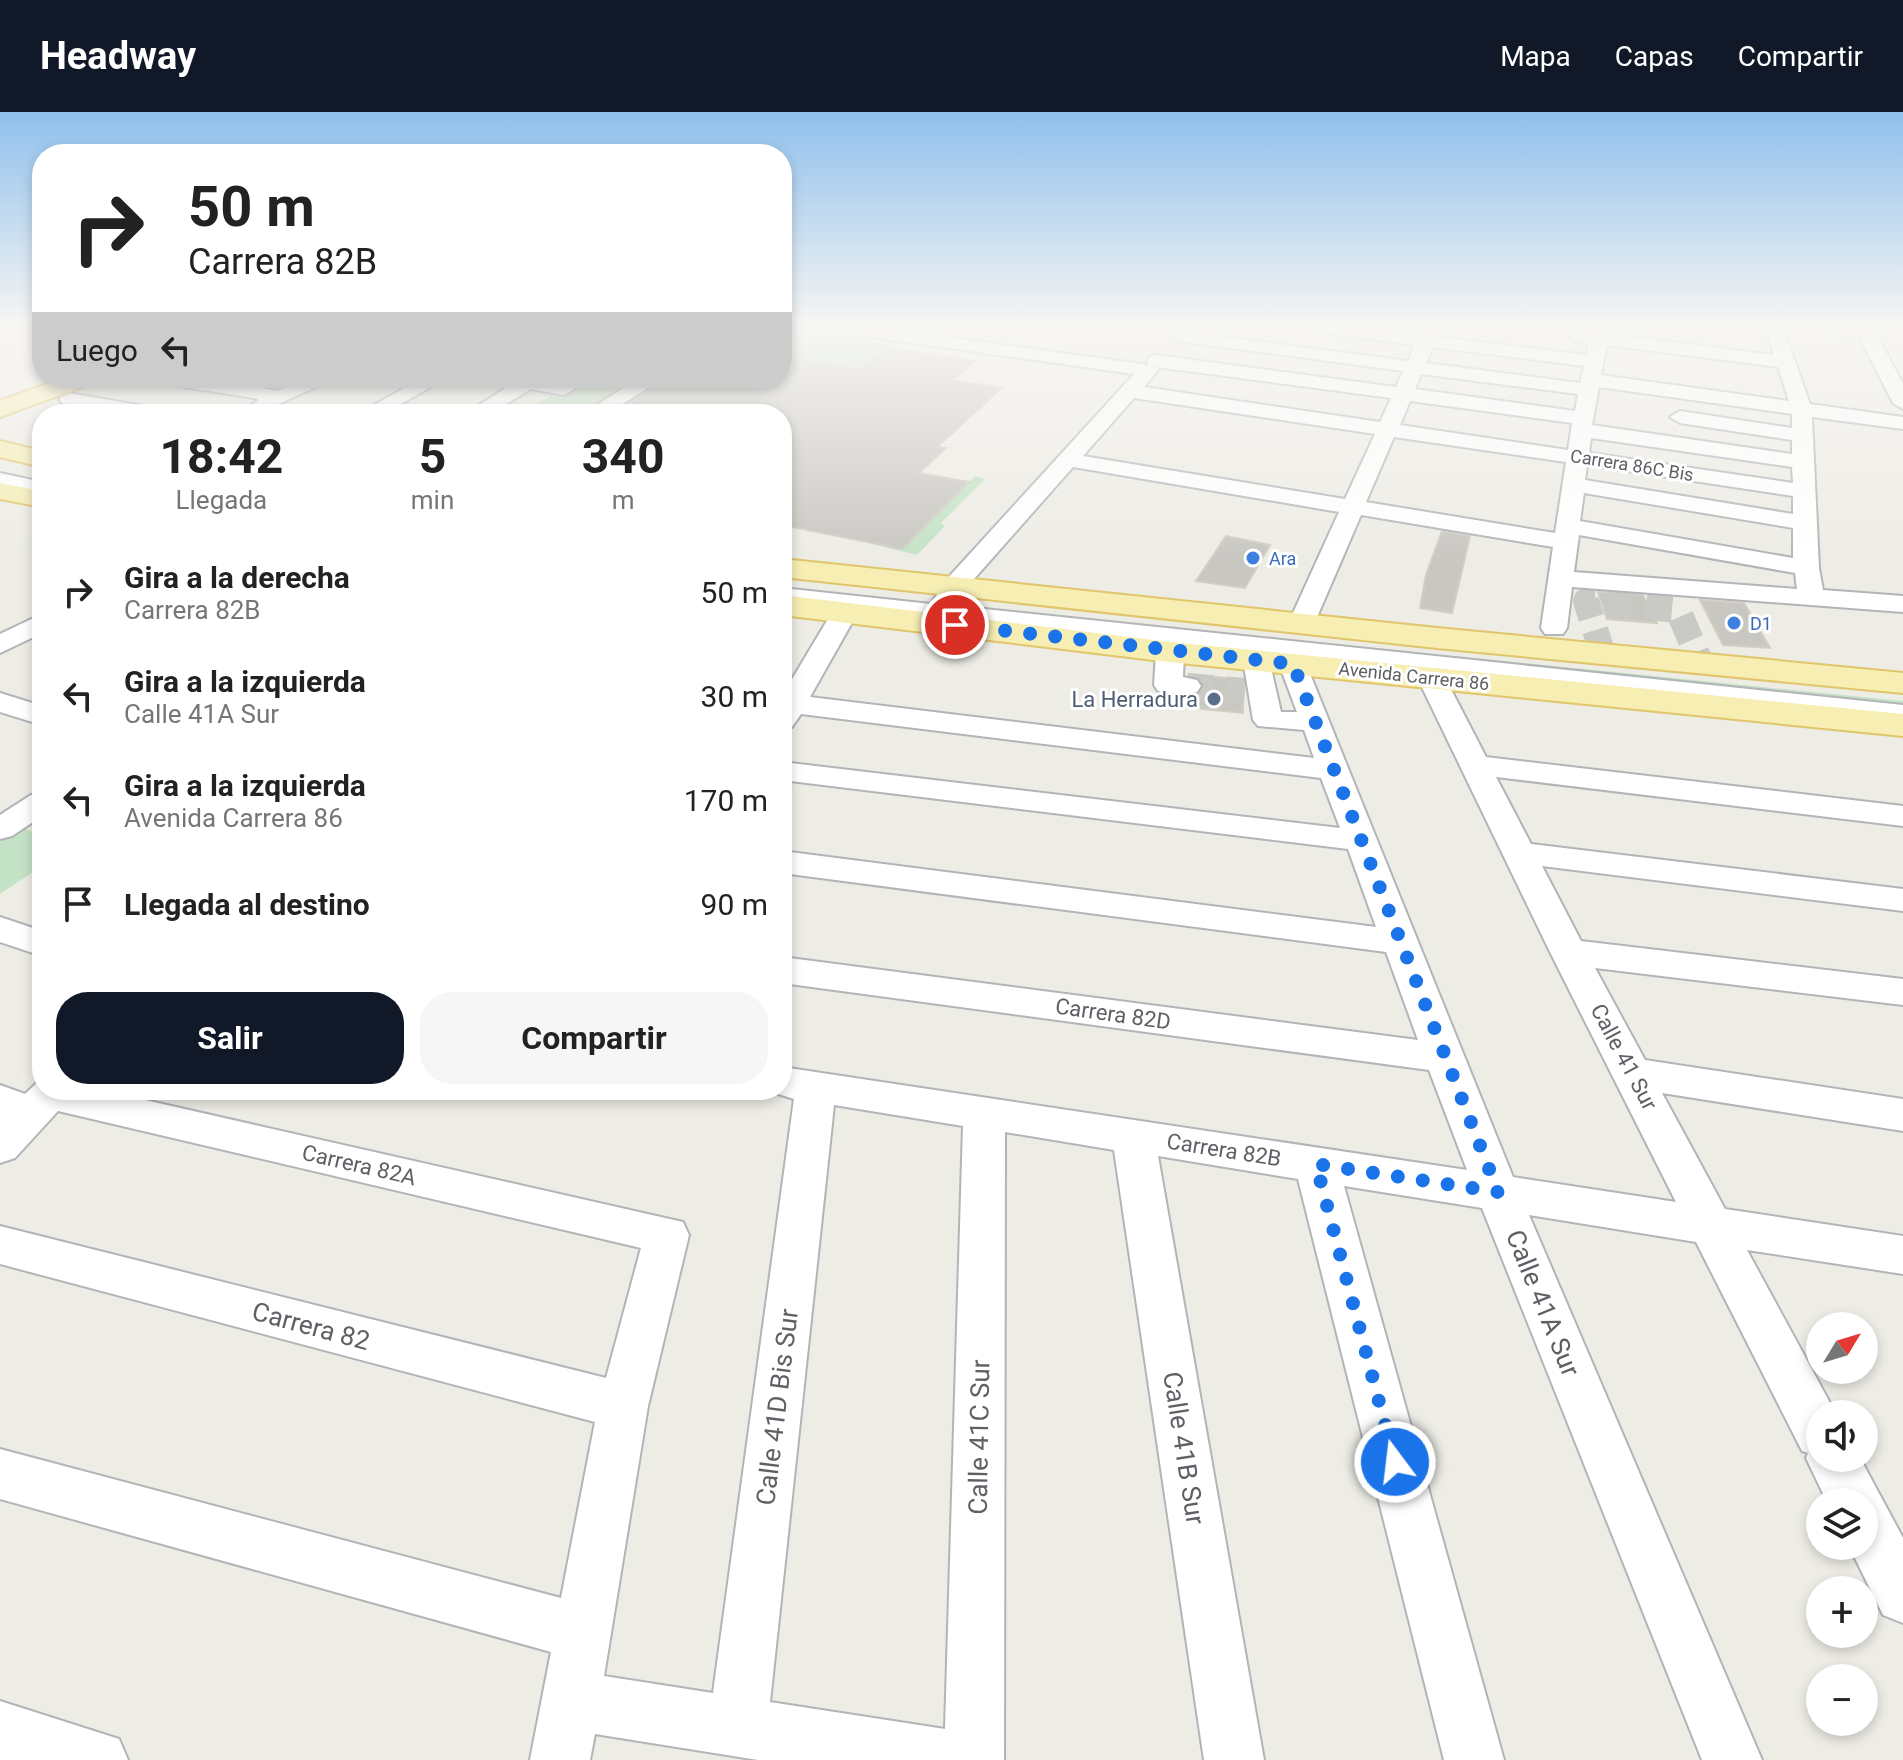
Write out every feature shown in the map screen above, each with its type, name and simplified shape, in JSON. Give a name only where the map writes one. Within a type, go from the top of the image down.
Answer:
[{"type":"main road","points":[[0,449],[32,457]]},
{"type":"main road","points":[[0,491],[32,497]]},
{"type":"main road","name":"Avenida Carrera 86","points":[[792,570],[1272,666],[1903,683]]},
{"type":"main road","name":"Avenida Carrera 86","points":[[792,606],[845,612],[941,600],[1170,652],[1272,666],[1431,677],[1903,725]]},
{"type":"street","points":[[941,600],[1110,405]]},
{"type":"street","points":[[941,600],[1118,405]]},
{"type":"street","name":"Carrera 86C Bis","points":[[1227,405],[1803,491]]},
{"type":"street","points":[[1272,666],[1353,507],[1398,405]]},
{"type":"street","points":[[1554,628],[1577,457],[1589,405]]},
{"type":"street","points":[[1660,405],[1803,462]]},
{"type":"street","points":[[1774,405],[1903,423]]},
{"type":"street","points":[[1800,405],[1804,436],[1806,568],[1812,597]]},
{"type":"street","points":[[1665,414],[1804,436]]},
{"type":"street","points":[[1068,460],[1353,507],[1806,568]]},
{"type":"street","points":[[0,461],[32,468]]},
{"type":"street","points":[[0,480],[32,487]]},
{"type":"street","points":[[1574,485],[1806,523]]},
{"type":"street","points":[[792,579],[941,600],[1903,714]]},
{"type":"street","points":[[1561,579],[1903,604]]},
{"type":"street","points":[[792,596],[941,600],[1903,694]]},
{"type":"street","points":[[792,703],[845,612]]},
{"type":"street","points":[[0,645],[32,630]]},
{"type":"street","points":[[1170,652],[1168,685],[1187,686]]},
{"type":"street","name":"Calle 41A Sur","points":[[1272,666],[1315,722],[1498,1192],[1732,1760]]},
{"type":"street","name":"Calle 41 Sur","points":[[1431,677],[1568,952],[1806,1407]]},
{"type":"street","points":[[0,702],[32,713]]},
{"type":"street","points":[[792,716],[1335,770]]},
{"type":"street","points":[[1473,765],[1903,816]]},
{"type":"street","points":[[792,772],[1362,841]]},
{"type":"street","points":[[1518,853],[1903,900]]},
{"type":"street","points":[[792,863],[1401,942]]},
{"type":"street","points":[[0,929],[32,940]]},
{"type":"street","points":[[1568,952],[1903,992]]},
{"type":"street","name":"Carrera 82D","points":[[792,971],[1445,1058]]},
{"type":"street","points":[[1632,1073],[1903,1115]]},
{"type":"street","name":"Carrera 82B","points":[[799,1085],[1903,1255]]},
{"type":"street","name":"Calle 41D Bis Sur","points":[[738,1727],[799,1085]]},
{"type":"street","points":[[0,1146],[34,1100]]},
{"type":"street","name":"Carrera 82A","points":[[34,1100],[667,1235],[623,1406]]},
{"type":"street","name":"Calle 41C Sur","points":[[974,1760],[984,1113]]},
{"type":"street","name":"Calle 41B Sur","points":[[1133,1136],[1234,1760]]},
{"type":"street","points":[[1316,1164],[1474,1760]]},
{"type":"street","name":"Carrera 82","points":[[0,1245],[623,1406]]},
{"type":"street","points":[[560,1760],[623,1406]]},
{"type":"street","points":[[0,1474],[581,1632]]},
{"type":"street","points":[[1878,1546],[1903,1595]]},
{"type":"street","points":[[569,1700],[738,1727],[836,1752],[946,1760]]},
{"type":"street","points":[[0,1731],[98,1760]]},
{"type":"green space","points":[[975,476],[985,479],[941,523],[945,526],[917,555],[861,541],[902,549]]},
{"type":"green space","points":[[997,610],[1903,701],[1903,706],[995,614]]},
{"type":"green space","points":[[19,827],[32,832],[32,873],[0,894],[0,840]]},
{"type":"building","points":[[792,405],[983,405],[937,447],[946,448],[919,473],[969,482],[902,549],[792,527]]},
{"type":"building","points":[[1442,531],[1470,536],[1452,613],[1420,608],[1426,575]]},
{"type":"building","name":"Ara","points":[[1226,536],[1270,545],[1245,588],[1196,581]]},
{"type":"building","points":[[1598,592],[1643,595],[1657,623],[1607,619]]},
{"type":"building","name":"D1","points":[[1700,600],[1744,603],[1770,648],[1723,645]]},
{"type":"building","name":"La Herradura","points":[[1188,674],[1243,680],[1243,713],[1184,707],[1185,697],[1198,695],[1204,688],[1200,678]]},
{"type":"tunnel","points":[[1603,655],[1586,601],[1678,610],[1701,664]]},
{"type":"tunnel","points":[[1187,686],[1245,691]]},
{"type":"place","name":"Ara","points":[[1253,558]]},
{"type":"place","name":"D1","points":[[1734,623]]},
{"type":"place","name":"La Herradura","points":[[1214,699]]},
{"type":"route","points":[[955,625],[1293,664],[1498,1192],[1316,1164],[1395,1462]]}]
